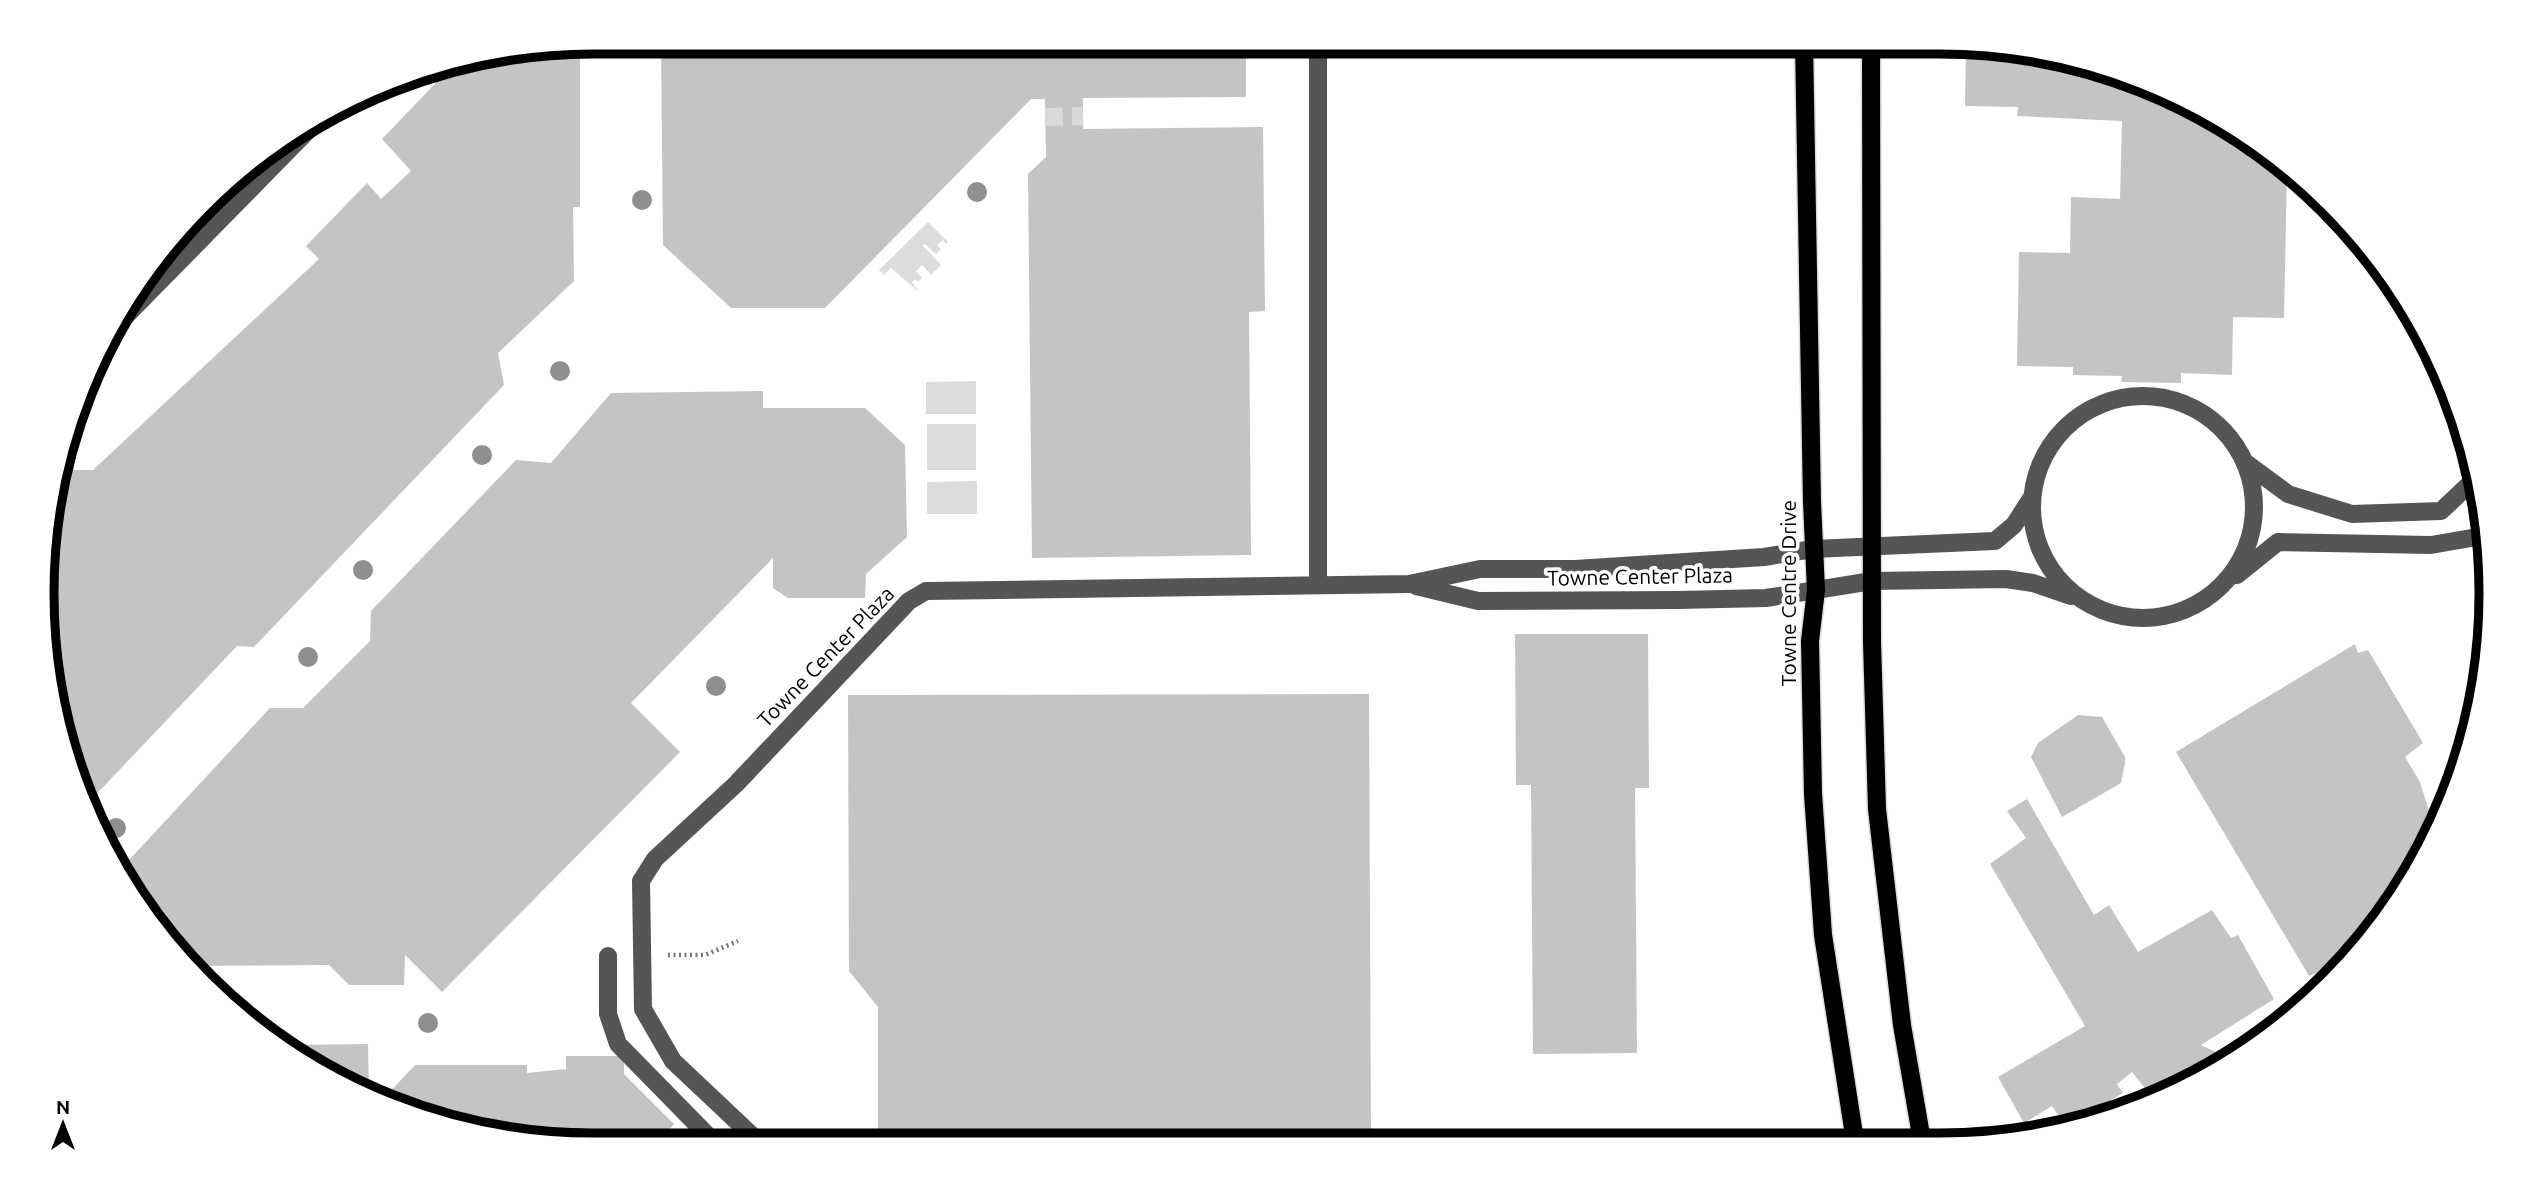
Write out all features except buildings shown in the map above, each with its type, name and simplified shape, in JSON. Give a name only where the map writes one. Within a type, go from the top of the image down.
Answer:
[{"type":"main road","name":"Towne Centre Drive","points":[[1804,54],[1816,590],[1811,640],[1813,794],[1823,934],[1854,1133]]},
{"type":"main road","points":[[1871,54],[1872,581],[1877,809],[1902,1025],[1921,1133]]},
{"type":"street","points":[[1318,54],[1318,584]]},
{"type":"street","points":[[141,301],[293,146]]},
{"type":"street","points":[[2213,595],[2234,574],[2248,549],[2255,520],[2255,491],[2246,463],[2229,435],[2204,414],[2175,400],[2143,396],[2110,401],[2080,415],[2056,437],[2039,465],[2032,497],[2032,521],[2037,544],[2047,565],[2062,584],[2081,600],[2106,612],[2133,619],[2162,618],[2180,612],[2213,595],[2278,542],[2431,545],[2476,537]]},
{"type":"street","points":[[2246,463],[2288,494],[2352,514],[2441,511],[2467,485]]},
{"type":"street","name":"Towne Center Plaza","points":[[749,1133],[673,1062],[643,1009],[641,881],[655,859],[736,784],[909,601],[926,591],[1409,584],[1479,569],[1575,569],[1764,557],[1813,549],[1873,545],[1995,541],[2014,525],[2032,497]]},
{"type":"street","name":"Towne Center Plaza","points":[[1409,584],[1478,601],[1766,598],[1872,581],[2006,579],[2033,583],[2081,600]]},
{"type":"street","points":[[608,956],[608,1014],[618,1044],[706,1133]]},
{"type":"path","points":[[642,957],[705,955],[738,941]]},
{"type":"shaded area","points":[[928,222],[948,242],[946,244],[943,240],[937,245],[941,249],[936,254],[925,244],[923,246],[941,265],[931,275],[922,265],[916,271],[922,278],[918,282],[915,279],[912,282],[920,293],[891,268],[884,275],[879,270]]},
{"type":"shaded area","points":[[976,381],[976,414],[926,414],[926,382]]},
{"type":"shaded area","points":[[927,424],[976,424],[976,470],[927,470]]},
{"type":"shaded area","points":[[977,481],[977,514],[927,514],[927,482]]},
{"type":"tunnel","points":[[1045,117],[1083,116]]}]
